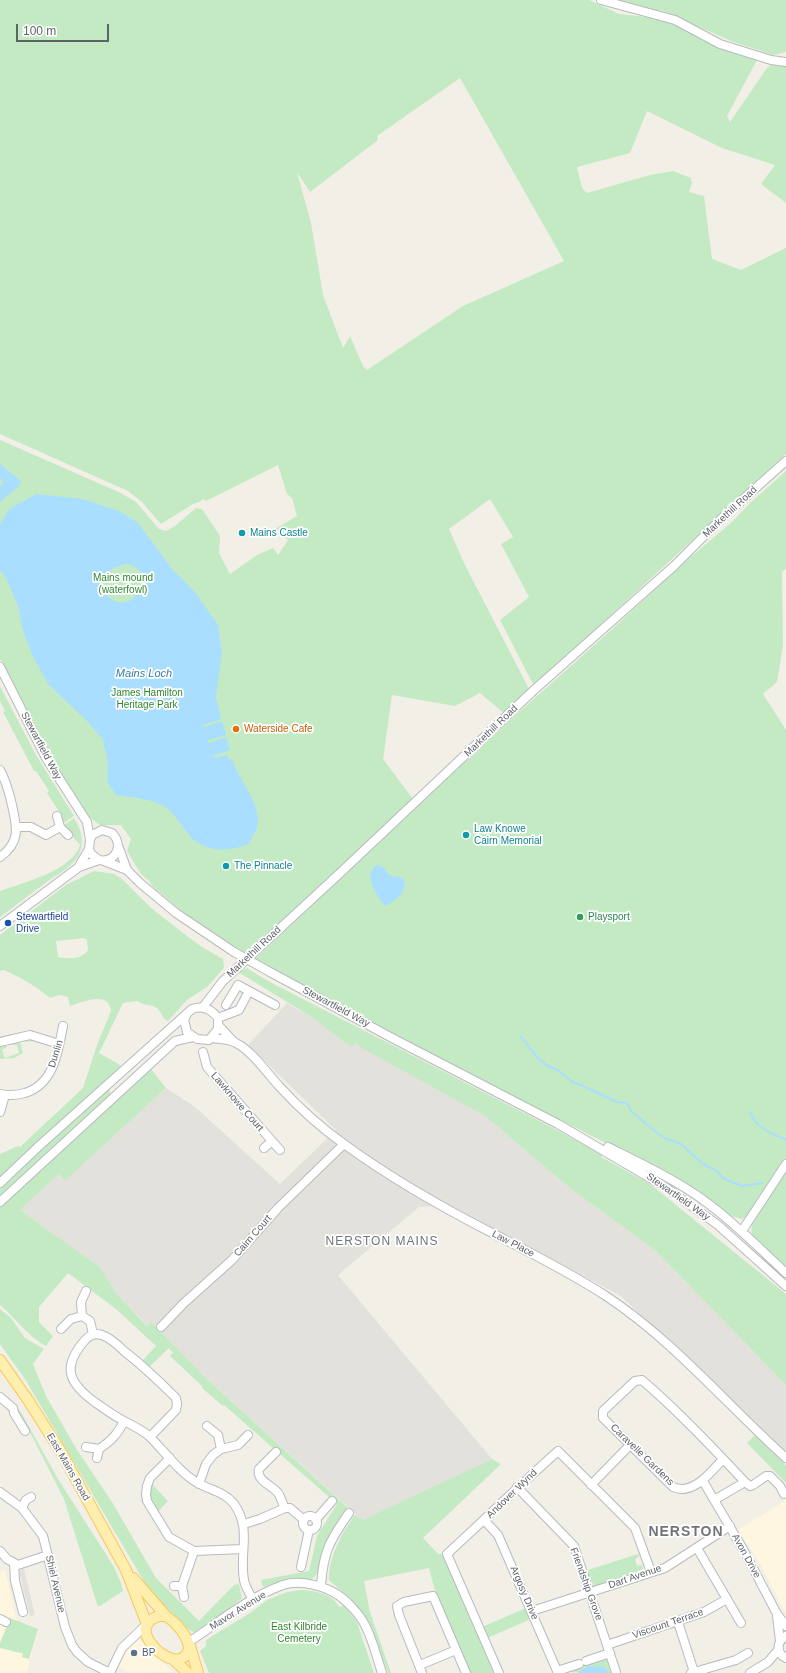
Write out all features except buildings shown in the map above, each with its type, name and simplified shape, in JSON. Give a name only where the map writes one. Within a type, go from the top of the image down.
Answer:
[{"type":"main road","name":"East Mains Road","points":[[2,1363],[61,1452],[126,1570],[146,1624]]},
{"type":"main road","name":"East Mains Road","points":[[126,1570],[166,1616]]},
{"type":"main road","points":[[188,1673],[174,1660],[167,1658],[147,1637],[146,1624],[152,1618],[166,1616],[178,1627],[189,1644],[198,1673]]},
{"type":"main road","points":[[174,1660],[186,1655],[189,1644]]},
{"type":"street","points":[[601,0],[675,20],[720,44],[770,60],[785,61]]},
{"type":"street","name":"Markethill Road","points":[[203,1007],[223,981],[460,761],[534,690],[674,566],[721,519],[786,461]]},
{"type":"street","name":"Stewartfield Way","points":[[0,667],[46,758],[87,822],[90,840]]},
{"type":"street","points":[[0,770],[8,788],[17,827],[14,842],[6,853],[0,857]]},
{"type":"street","points":[[57,816],[60,828],[68,835]]},
{"type":"street","name":"Stewartfield Way","points":[[87,822],[102,830]]},
{"type":"street","points":[[17,827],[31,827],[46,835],[60,828]]},
{"type":"street","points":[[0,926],[79,867],[101,860],[110,859],[116,855],[119,848],[116,837],[108,831],[102,830],[97,832],[90,840],[89,849],[79,867]]},
{"type":"street","name":"Stewartfield Way","points":[[119,848],[127,870]]},
{"type":"street","points":[[89,849],[94,857],[101,860]]},
{"type":"street","name":"Stewartfield Way","points":[[101,860],[127,870],[176,913],[234,952],[558,1124],[662,1185],[723,1230],[786,1286]]},
{"type":"street","points":[[226,1005],[238,985],[274,1005]]},
{"type":"street","points":[[218,1022],[239,1010],[249,991]]},
{"type":"street","points":[[0,1183],[192,1009],[203,1007],[210,1010],[218,1022],[217,1031],[210,1039],[203,1052]]},
{"type":"street","points":[[186,1016],[184,1020],[187,1032],[195,1038]]},
{"type":"street","name":"Law Place","points":[[218,1022],[233,1041],[247,1052],[305,1113],[344,1144],[408,1187],[556,1266],[612,1300],[640,1320],[659,1336],[786,1458]]},
{"type":"street","name":"Dunlin","points":[[3,1094],[24,1093],[41,1085],[53,1068],[63,1026]]},
{"type":"street","points":[[0,1042],[26,1035],[59,1044]]},
{"type":"street","points":[[0,1202],[175,1041],[195,1038],[233,1041]]},
{"type":"street","name":"Lawknowe Court","points":[[195,1038],[203,1052],[206,1068],[272,1141],[264,1148]]},
{"type":"street","points":[[143,1052],[152,1061]]},
{"type":"street","points":[[0,1112],[3,1094]]},
{"type":"street","name":"Stewartfield Way","points":[[558,1124],[606,1146],[671,1180],[707,1203],[742,1231],[786,1273]]},
{"type":"street","points":[[272,1141],[280,1150]]},
{"type":"street","name":"Cairn Court","points":[[161,1327],[184,1303],[232,1260],[278,1208],[344,1144]]},
{"type":"street","points":[[742,1231],[786,1164]]},
{"type":"street","points":[[82,1316],[81,1302],[86,1291]]},
{"type":"street","points":[[61,1328],[71,1318],[82,1316],[90,1321],[94,1334]]},
{"type":"street","points":[[150,1437],[176,1410],[178,1404],[176,1398],[141,1364],[112,1341],[101,1335],[94,1334],[87,1338],[74,1356],[71,1363],[73,1382],[81,1392],[124,1422],[134,1426],[150,1437],[170,1458],[199,1484],[225,1495],[230,1499],[237,1509],[244,1524],[244,1582],[253,1600]]},
{"type":"street","name":"Caravelle Gardens","points":[[640,1379],[724,1459],[703,1481],[683,1490],[673,1486],[630,1445],[602,1414],[603,1411],[635,1381],[640,1379]]},
{"type":"street","points":[[0,1397],[13,1408],[14,1413],[25,1431]]},
{"type":"street","points":[[97,1458],[100,1449],[118,1434],[124,1422]]},
{"type":"street","points":[[207,1426],[218,1434],[221,1449]]},
{"type":"street","points":[[199,1484],[206,1464],[221,1449],[238,1445],[248,1435]]},
{"type":"street","points":[[591,1485],[630,1445]]},
{"type":"street","points":[[86,1447],[100,1449]]},
{"type":"street","name":"Andover Wynd","points":[[499,1673],[446,1554],[484,1520],[517,1487],[558,1451],[635,1528],[650,1572]]},
{"type":"street","points":[[276,1452],[259,1469],[258,1473],[260,1477],[278,1493],[284,1508]]},
{"type":"street","points":[[170,1458],[150,1478],[146,1494],[147,1501],[169,1537],[194,1551],[243,1549]]},
{"type":"street","points":[[724,1459],[750,1486],[766,1476],[770,1476],[780,1486],[784,1494]]},
{"type":"street","name":"Avon Drive","points":[[703,1481],[730,1526],[777,1614],[786,1626]]},
{"type":"street","points":[[714,1500],[745,1482]]},
{"type":"street","name":"Friendship Grove","points":[[517,1487],[574,1546],[616,1672]]},
{"type":"street","name":"Shiel Avenue","points":[[0,1492],[22,1508],[43,1536],[65,1627],[72,1645],[88,1662],[110,1673]]},
{"type":"street","points":[[22,1508],[26,1500],[31,1497]]},
{"type":"street","points":[[315,1519],[332,1501]]},
{"type":"street","points":[[244,1524],[260,1519],[284,1508],[290,1508],[304,1520],[304,1526],[309,1530]]},
{"type":"street","points":[[321,1586],[326,1551],[335,1532],[349,1513]]},
{"type":"street","points":[[304,1520],[310,1516],[315,1519]]},
{"type":"street","points":[[309,1530],[314,1529],[316,1525],[315,1519]]},
{"type":"street","name":"Argosy Drive","points":[[484,1520],[498,1535],[557,1672],[610,1653]]},
{"type":"street","name":"Dart Avenue","points":[[532,1611],[665,1568],[730,1526]]},
{"type":"street","points":[[301,1567],[309,1530]]},
{"type":"street","points":[[697,1548],[741,1623]]},
{"type":"street","points":[[0,1551],[7,1559],[18,1565],[48,1555]]},
{"type":"street","points":[[184,1597],[182,1586],[194,1551]]},
{"type":"street","points":[[14,1563],[16,1581],[23,1612]]},
{"type":"street","name":"Mavor Avenue","points":[[189,1644],[253,1600],[284,1585],[301,1584],[321,1586],[348,1602],[366,1626],[382,1673]]},
{"type":"street","points":[[174,1586],[182,1586]]},
{"type":"street","points":[[456,1650],[421,1669],[398,1615],[397,1606],[404,1602],[433,1596],[466,1673]]},
{"type":"street","name":"Viscount Terrace","points":[[607,1645],[678,1622],[704,1612],[727,1599]]},
{"type":"street","name":"Avon Drive","points":[[777,1614],[782,1642]]},
{"type":"street","points":[[678,1622],[692,1672],[736,1660],[748,1653]]},
{"type":"street","points":[[110,1673],[122,1648],[146,1624]]},
{"type":"street","points":[[750,1673],[768,1662],[785,1658],[782,1642]]},
{"type":"street","points":[[768,1662],[782,1642]]},
{"type":"shaded area","points":[[287,1003],[485,1116],[571,1189],[656,1251],[786,1385],[786,1456],[621,1296],[450,1205],[419,1207],[338,1275],[492,1459],[363,1521],[208,1380],[151,1322],[148,1326],[116,1293],[100,1267],[20,1210],[59,1174],[65,1181],[166,1088],[195,1107],[280,1184],[336,1130],[248,1045]]},
{"type":"shaded area","points":[[786,1500],[786,1614],[760,1564],[738,1530]]},
{"type":"shaded area","points":[[24,1569],[35,1615],[30,1616],[19,1571]]},
{"type":"shaded area","points":[[5,1570],[17,1621],[37,1631],[27,1673],[0,1673],[0,1572]]},
{"type":"shaded area","points":[[140,1640],[173,1672],[129,1673],[117,1666],[127,1647]]},
{"type":"green space","points":[[0,0],[589,0],[619,14],[656,18],[675,24],[702,40],[757,60],[727,116],[730,122],[767,68],[776,64],[786,66],[786,203],[761,184],[775,165],[722,148],[647,111],[630,153],[577,167],[582,188],[587,193],[650,175],[673,171],[691,178],[692,183],[689,192],[704,196],[712,259],[741,270],[786,248],[786,454],[534,686],[500,620],[529,597],[501,544],[513,537],[490,499],[449,529],[464,563],[529,689],[523,697],[505,714],[480,693],[455,706],[392,695],[383,759],[413,799],[290,915],[245,953],[194,921],[152,886],[150,882],[141,874],[127,851],[131,839],[121,825],[100,825],[89,817],[49,758],[0,659],[0,440],[121,493],[136,502],[159,529],[166,531],[175,526],[196,508],[202,509],[220,536],[219,553],[230,574],[257,555],[273,548],[278,555],[288,540],[275,529],[297,516],[292,498],[287,494],[278,465],[206,501],[204,499],[193,504],[161,524],[141,501],[128,491],[0,434]],"holes":[[[460,78],[564,261],[463,306],[367,370],[363,366],[350,336],[343,348],[323,295],[311,223],[297,172],[310,192],[378,140],[377,136]]]},
{"type":"green space","points":[[613,0],[786,0],[786,52],[773,55],[731,41],[663,11],[628,7]]},
{"type":"green space","name":"Playsport","points":[[786,471],[786,569],[782,572],[783,645],[777,682],[763,694],[786,730],[786,1269],[754,1238],[752,1229],[755,1220],[749,1215],[742,1219],[731,1216],[709,1200],[664,1172],[490,1085],[255,959],[499,730],[609,632],[680,566],[732,522],[751,502]]},
{"type":"green space","points":[[0,686],[36,755],[74,816],[62,824],[60,813],[47,793],[49,791],[36,771],[34,771],[3,712],[5,711],[0,701]]},
{"type":"green space","points":[[74,818],[82,837],[80,853],[75,860],[69,867],[0,917],[0,891],[34,880],[68,862],[75,854],[80,845],[63,826]]},
{"type":"green space","points":[[94,871],[114,874],[122,879],[150,907],[183,933],[202,947],[223,959],[224,968],[207,987],[187,1000],[168,1021],[164,1019],[155,1007],[142,1004],[137,1001],[123,1003],[99,1053],[120,1065],[122,1068],[0,1179],[0,1154],[18,1146],[20,1147],[83,1088],[97,1045],[111,1011],[109,1005],[100,999],[88,1000],[70,1006],[68,997],[59,995],[50,998],[22,979],[4,970],[0,971],[0,935],[66,885]],"holes":[[[85,938],[87,940],[88,950],[82,956],[70,958],[58,957],[56,941]]]},
{"type":"green space","points":[[247,968],[266,980],[557,1130],[602,1155],[601,1157],[650,1184],[786,1294],[786,1385],[656,1251],[571,1189],[485,1116],[362,1048],[356,1043],[351,1047],[310,1016],[238,972]]},
{"type":"green space","points":[[25,1039],[38,1040],[42,1044],[36,1041],[20,1042],[23,1053],[14,1058],[0,1059],[0,1045],[7,1046],[2,1050],[5,1058],[19,1053],[17,1045],[10,1045],[11,1042]]},
{"type":"green space","points":[[151,1069],[166,1088],[65,1181],[59,1174],[20,1210],[100,1267],[116,1293],[147,1326],[151,1322],[208,1380],[348,1508],[339,1520],[326,1543],[319,1571],[311,1580],[303,1582],[285,1580],[263,1587],[261,1580],[309,1571],[317,1536],[337,1504],[224,1405],[223,1406],[203,1389],[202,1386],[170,1356],[173,1353],[169,1348],[149,1367],[143,1360],[156,1346],[116,1309],[68,1273],[39,1307],[39,1322],[53,1336],[46,1346],[27,1332],[0,1305],[0,1206]]},
{"type":"green space","points":[[109,1088],[111,1096],[0,1197],[0,1188]]},
{"type":"green space","points":[[0,1309],[11,1318],[25,1338],[44,1349],[33,1364],[46,1396],[77,1450],[112,1502],[156,1578],[199,1621],[234,1585],[239,1584],[242,1598],[200,1631],[193,1632],[188,1629],[149,1590],[25,1379],[0,1344]]},
{"type":"green space","points":[[14,1404],[22,1414],[58,1479],[114,1567],[121,1583],[123,1591],[98,1607],[64,1499]]},
{"type":"green space","points":[[755,1435],[786,1465],[786,1483],[747,1443]]},
{"type":"green space","points":[[492,1459],[501,1464],[423,1538],[438,1554],[443,1554],[446,1559],[494,1673],[470,1673],[435,1591],[429,1568],[364,1581],[370,1612],[391,1673],[388,1673],[369,1622],[354,1602],[329,1580],[331,1563],[337,1546],[355,1515],[363,1520]]},
{"type":"green space","points":[[152,1484],[168,1501],[157,1513],[152,1499]]},
{"type":"green space","points":[[638,1554],[639,1557],[635,1559],[637,1566],[642,1565],[643,1569],[591,1588],[585,1571]]},
{"type":"green space","name":"East Kilbride Cemetery","points":[[302,1590],[324,1594],[333,1599],[339,1607],[344,1605],[357,1622],[374,1673],[209,1673],[200,1651],[206,1646],[206,1640],[250,1613],[267,1600],[287,1592]]},
{"type":"green space","points":[[526,1608],[531,1619],[487,1638],[482,1627]]},
{"type":"green space","points":[[10,1618],[38,1629],[29,1659],[22,1657],[23,1653],[0,1648],[0,1643]]},
{"type":"green space","points":[[606,1657],[611,1673],[564,1672]]},
{"type":"water","points":[[0,464],[21,481],[19,486],[0,502],[0,486],[3,483],[0,477]]},
{"type":"water","name":"Mains Loch","points":[[36,494],[83,499],[119,511],[138,523],[173,570],[195,592],[218,625],[222,652],[216,697],[221,719],[203,725],[204,727],[222,721],[226,735],[208,740],[209,743],[226,737],[230,750],[213,756],[214,758],[227,755],[229,760],[232,759],[255,805],[258,824],[249,844],[221,850],[207,847],[194,840],[172,813],[162,805],[150,801],[116,795],[107,782],[108,764],[103,740],[88,722],[49,685],[34,659],[23,631],[18,606],[7,580],[0,570],[0,524],[9,509]],"holes":[[[127,564],[136,567],[141,574],[142,581],[140,589],[135,596],[129,601],[120,603],[111,599],[102,587],[104,577],[108,572],[120,565]]]},
{"type":"water","points":[[377,865],[385,868],[388,874],[392,876],[403,878],[404,883],[403,891],[400,895],[385,906],[378,897],[372,885],[371,874]]},
{"type":"water","points":[[588,1666],[604,1667],[609,1673],[577,1673]]},
{"type":"waterway","points":[[521,1037],[538,1058],[549,1067],[558,1070],[571,1081],[617,1102],[627,1103],[630,1110],[656,1132],[665,1138],[681,1144],[703,1164],[717,1171],[723,1178],[742,1186],[763,1183]]},
{"type":"waterway","points":[[750,1112],[752,1117],[760,1126],[775,1135],[786,1139]]},
{"type":"place","name":"Mains Castle","points":[[242,533]]},
{"type":"place","name":"Waterside Cafe","points":[[236,729]]},
{"type":"place","name":"Law Knowe Cairn Memorial","points":[[466,835]]},
{"type":"place","name":"The Pinnacle","points":[[226,866]]},
{"type":"place","name":"Playsport","points":[[580,917]]},
{"type":"place","name":"Stewartfield Drive","points":[[8,923]]},
{"type":"place","name":"BP","points":[[134,1653]]},
{"type":"district","name":"NERSTON MAINS","points":[[382,1242]]},
{"type":"district","name":"NERSTON","points":[[686,1532]]},
{"type":"park label","name":"Mains mound (waterfowl)","points":[[123,584]]},
{"type":"park label","name":"James Hamilton Heritage Park","points":[[147,698]]}]
